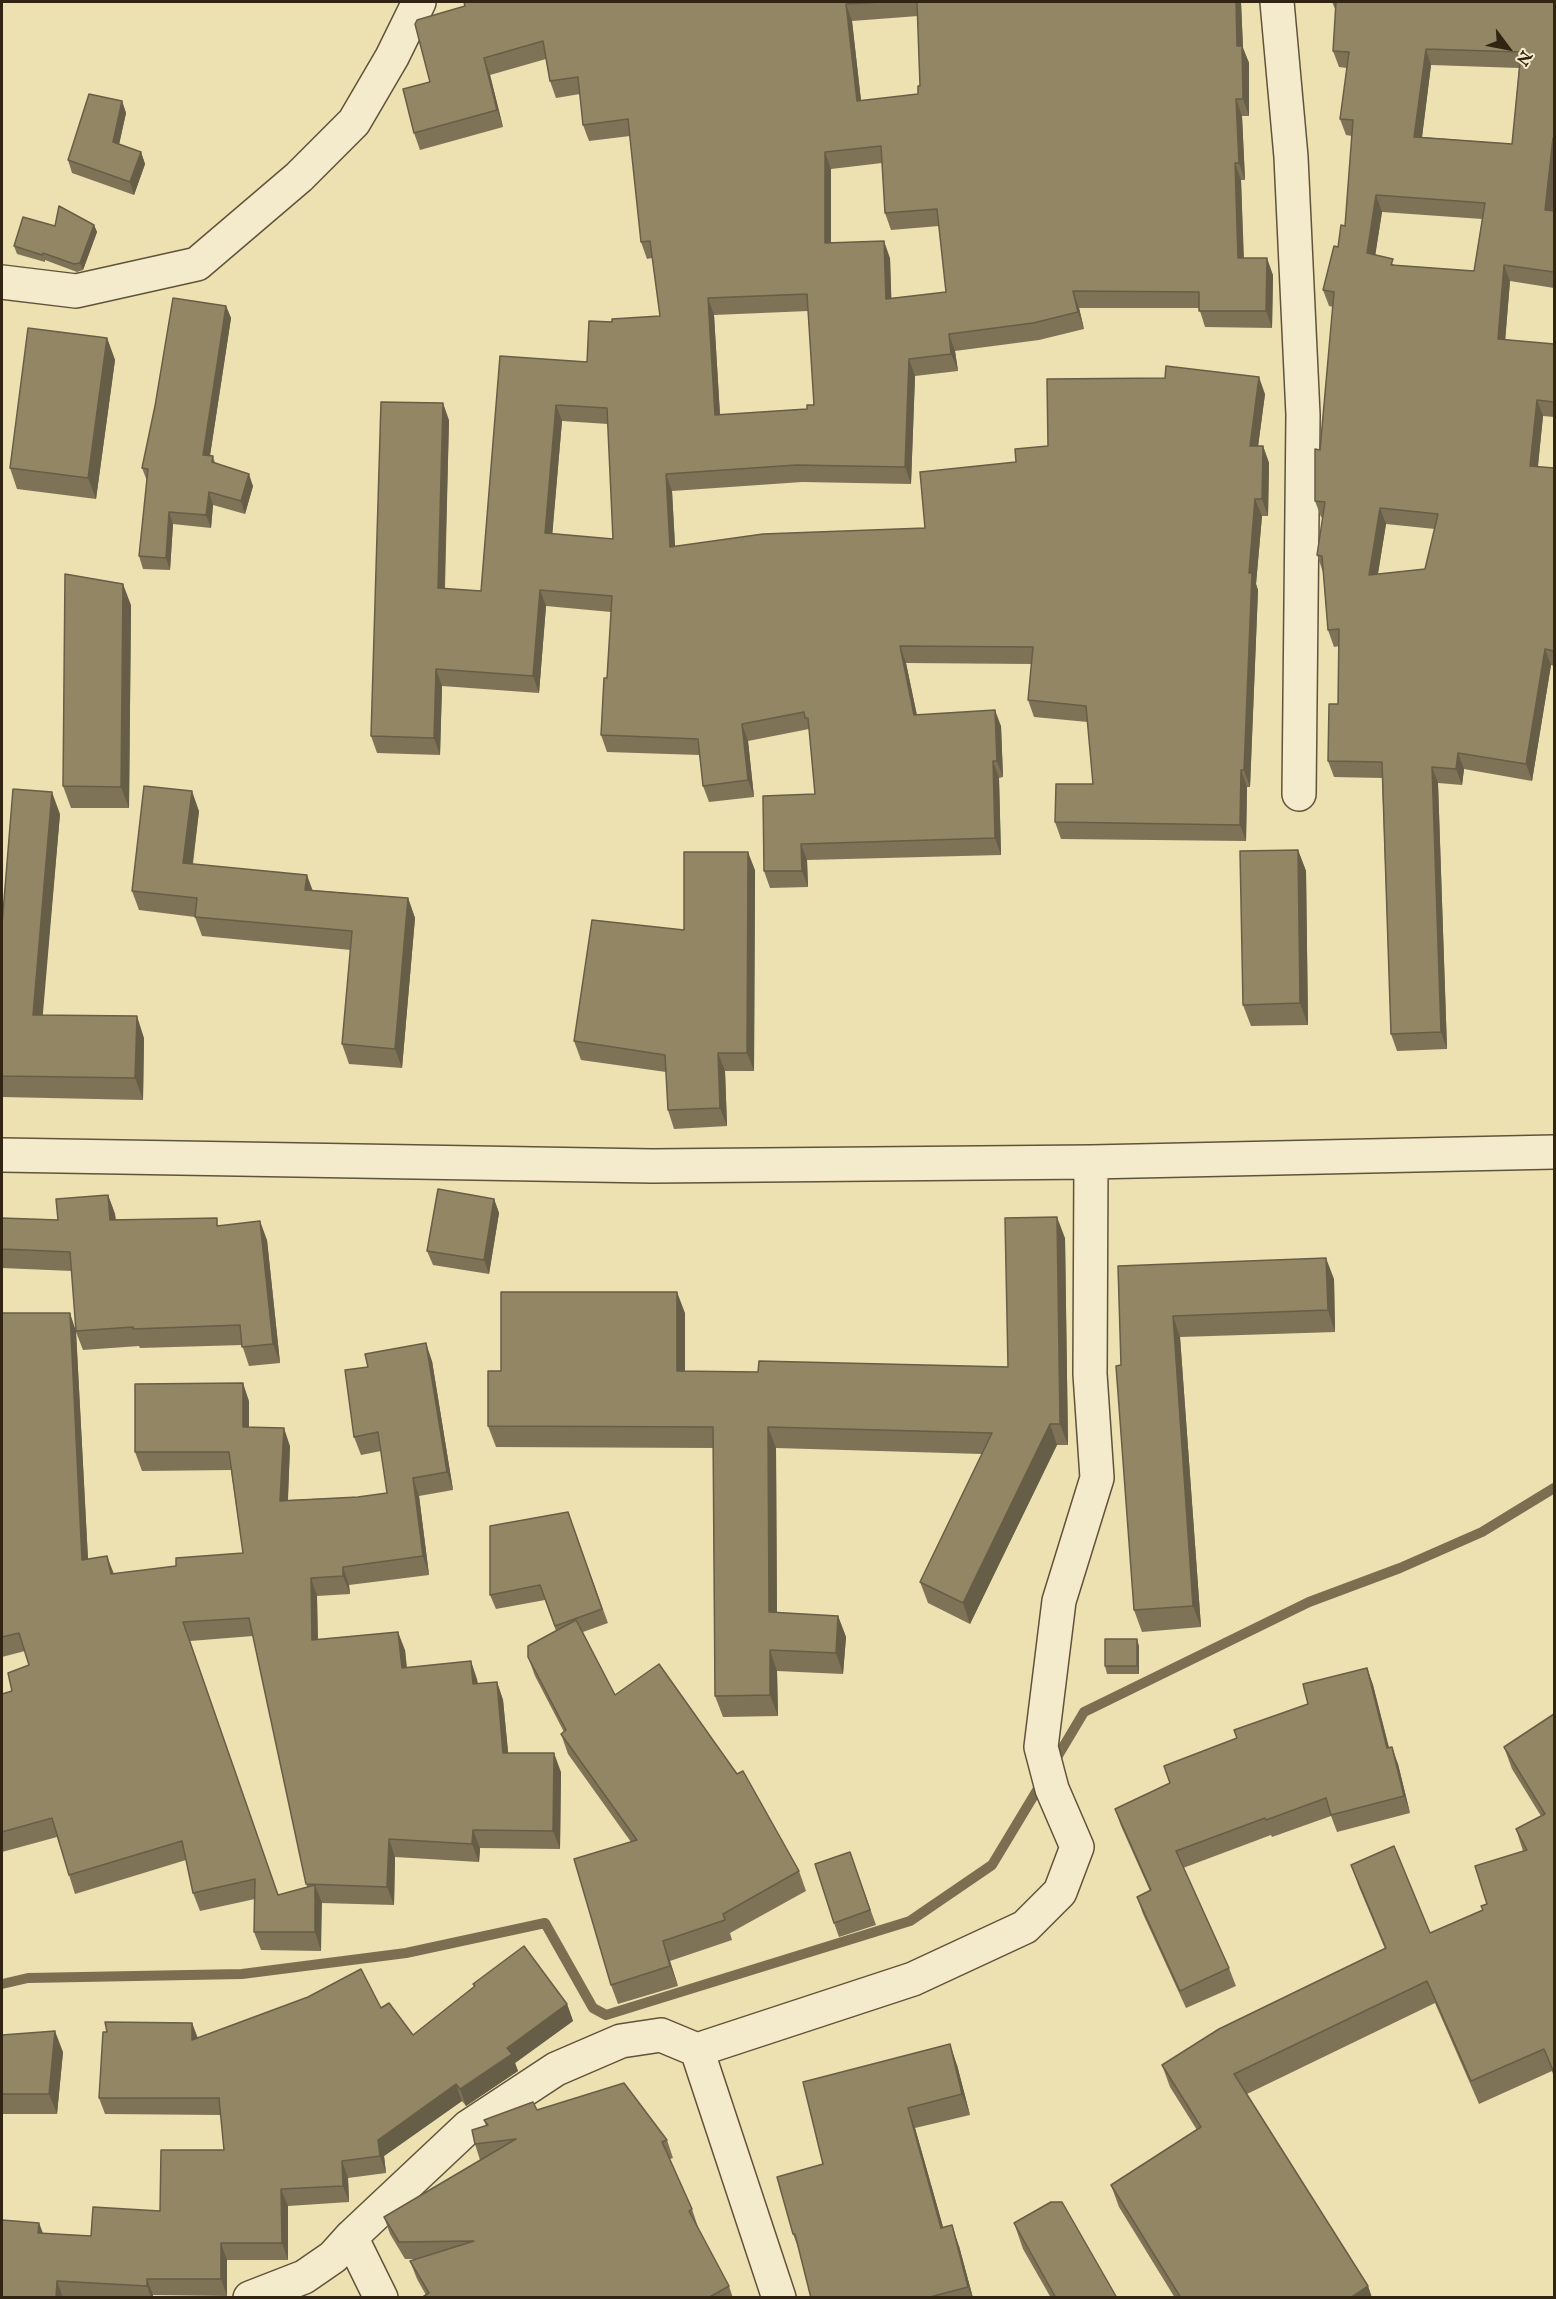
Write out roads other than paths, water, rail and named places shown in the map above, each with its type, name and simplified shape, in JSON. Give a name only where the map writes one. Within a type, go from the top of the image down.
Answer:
[{"type":"street","points":[[2,282],[76,291],[196,264],[299,177],[354,122],[392,57],[419,2]]},
{"type":"street","points":[[1277,2],[1291,157],[1303,415],[1299,794]]},
{"type":"street","points":[[2,1155],[652,1166],[1091,1162],[1554,1152]]},
{"type":"street","points":[[250,2298],[304,2277],[333,2258],[351,2237],[468,2127],[556,2069],[621,2041],[661,2035],[697,2050],[913,1979],[1025,1927],[1060,1892],[1077,1847],[1052,1789],[1041,1747],[1059,1601],[1097,1478],[1090,1374],[1091,1162]]},
{"type":"street","points":[[697,2050],[778,2298]]},
{"type":"street","points":[[351,2237],[381,2298]]},
{"type":"waterway","points":[[1053,1764],[1084,1712],[1309,1602],[1400,1568],[1482,1532],[1554,1488]]},
{"type":"waterway","points":[[2,1984],[28,1978],[242,1974],[406,1953],[545,1923],[593,2008],[606,2015],[910,1921],[992,1865],[1042,1782]]}]
